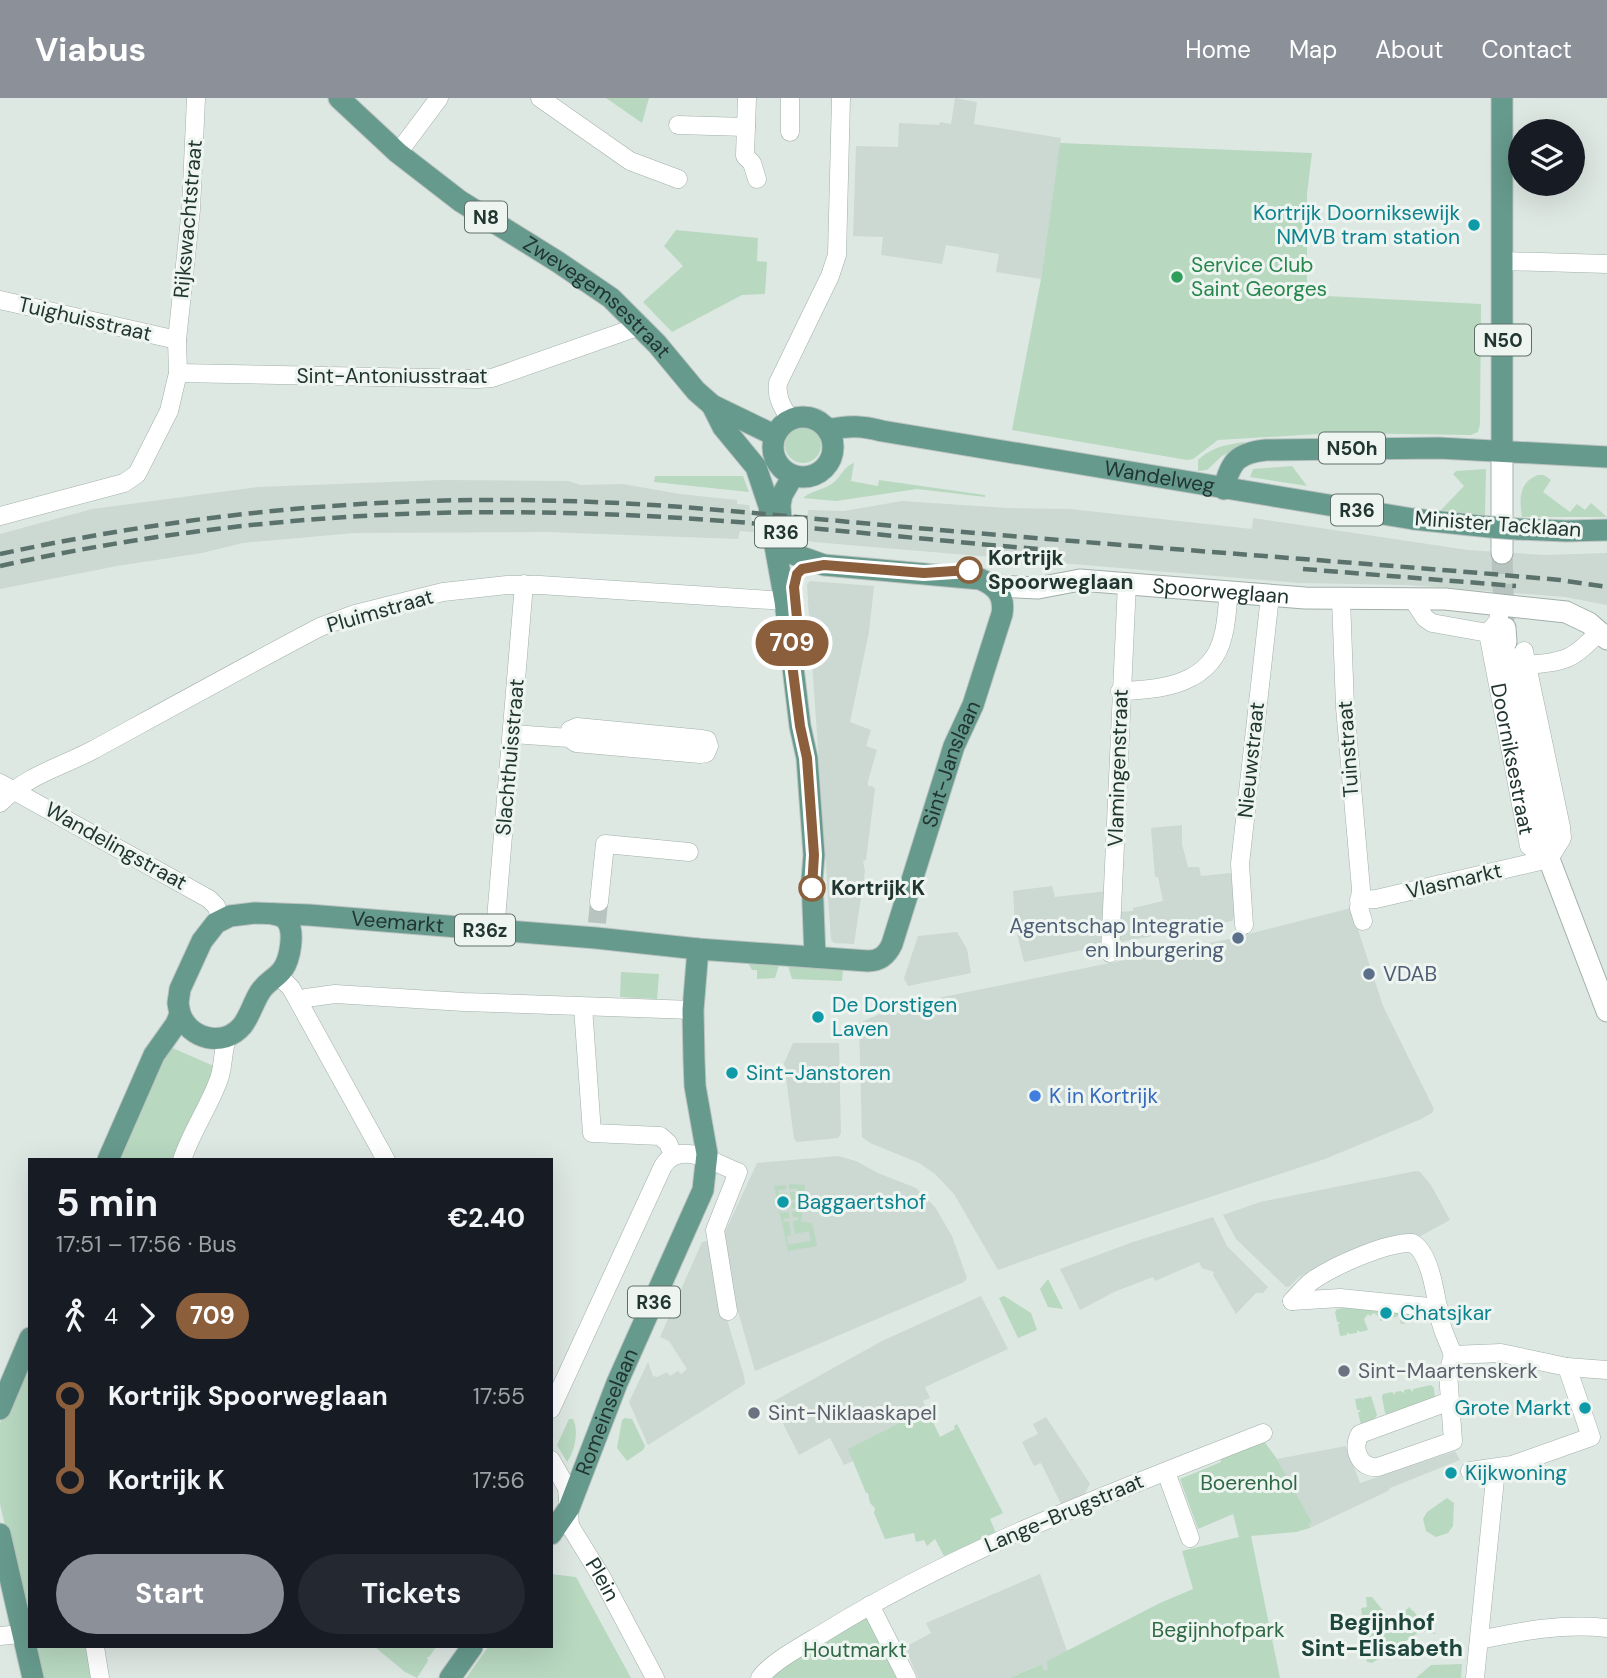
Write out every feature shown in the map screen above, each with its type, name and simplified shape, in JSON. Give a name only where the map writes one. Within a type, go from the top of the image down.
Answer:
[{"type":"main road","name":"Zwevegemsestraat","points":[[339,98],[398,153],[460,201],[611,298],[712,405],[774,435]]},
{"type":"main road","name":"N50","points":[[1502,98],[1502,450]]},
{"type":"main road","name":"Zwevegemsestraat","points":[[712,405],[723,427],[756,467],[769,506]]},
{"type":"main road","name":"R36","points":[[790,419],[807,416],[823,424],[831,438]]},
{"type":"main road","points":[[790,419],[780,425],[774,435],[772,450],[777,464],[788,473],[807,477],[820,471],[830,460],[831,438]]},
{"type":"main road","name":"Wandelweg","points":[[831,438],[840,427],[862,426],[882,432],[1224,489],[1228,469],[1234,462],[1259,450],[1502,450]]},
{"type":"main road","name":"N50h","points":[[1502,450],[1607,457]]},
{"type":"main road","name":"Zwevegemsestraat","points":[[788,473],[770,495],[769,506],[808,772],[814,855],[812,880],[815,957]]},
{"type":"main road","name":"R36","points":[[788,473],[780,505],[786,548],[793,554],[824,565]]},
{"type":"main road","name":"Minister Tacklaan","points":[[1224,489],[1413,519],[1517,530],[1607,530]]},
{"type":"main road","name":"Zwevegemsestraat","points":[[791,656],[797,618],[794,587],[796,577],[802,569],[824,565]]},
{"type":"main road","name":"Spoorweglaan","points":[[824,565],[980,579],[995,586]]},
{"type":"main road","name":"Sint-Janslaan","points":[[892,944],[954,746],[973,705],[1002,614],[1003,600],[995,586]]},
{"type":"main road","name":"Veemarkt","points":[[219,921],[238,914],[273,914],[495,930],[597,931],[698,949],[874,961],[886,955],[892,944]]},
{"type":"main road","points":[[219,921],[202,941],[180,989],[178,1003],[180,1014],[189,1029],[214,1039],[228,1036],[244,1023],[262,989],[278,975],[289,957],[290,930],[286,920],[273,914]]},
{"type":"main road","name":"R36","points":[[694,1010],[698,949]]},
{"type":"main road","name":"Romeinselaan","points":[[569,1508],[617,1383],[700,1201],[707,1160],[695,1086],[694,1010]]},
{"type":"main road","points":[[109,1158],[154,1055],[174,1028],[180,1014]]},
{"type":"main road","points":[[3,1395],[28,1350]]},
{"type":"main road","name":"R36","points":[[553,1531],[569,1508]]},
{"type":"main road","points":[[0,1534],[26,1634]]},
{"type":"main road","points":[[28,1648],[33,1678]]},
{"type":"main road","points":[[450,1678],[471,1648]]},
{"type":"street","name":"Rijkswachtstraat","points":[[177,340],[191,209],[197,98]]},
{"type":"street","points":[[398,153],[439,98]]},
{"type":"street","points":[[540,98],[630,161],[678,179]]},
{"type":"street","points":[[747,98],[744,156],[752,163],[757,179]]},
{"type":"street","points":[[790,98],[790,132]]},
{"type":"street","points":[[790,419],[778,397],[778,383],[830,276],[837,255],[841,98]]},
{"type":"street","points":[[678,125],[747,127]]},
{"type":"street","points":[[1503,261],[1607,264]]},
{"type":"street","name":"Tuighuisstraat","points":[[0,300],[177,340],[178,373],[169,411],[137,474],[124,483],[0,516]]},
{"type":"street","name":"Sint-Antoniusstraat","points":[[178,373],[331,378],[492,378],[640,326]]},
{"type":"street","points":[[1502,450],[1502,553]]},
{"type":"street","name":"Spoorweglaan","points":[[995,586],[1038,588],[1080,580],[1270,596],[1412,598],[1530,607],[1577,616],[1603,635]]},
{"type":"street","name":"Vlamingenstraat","points":[[1110,953],[1127,583]]},
{"type":"street","name":"Pluimstraat","points":[[4,792],[80,756],[320,627],[355,614],[443,592],[524,584],[785,601]]},
{"type":"street","name":"Slachthuisstraat","points":[[495,930],[524,584]]},
{"type":"street","points":[[1120,691],[1168,688],[1197,676],[1210,662],[1223,638],[1229,592]]},
{"type":"street","name":"Nieuwstraat","points":[[1244,925],[1240,864],[1270,596]]},
{"type":"street","points":[[1412,598],[1424,618],[1442,626],[1571,658],[1603,635]]},
{"type":"street","name":"Tuinstraat","points":[[1341,599],[1345,707],[1361,889],[1359,900],[1363,921]]},
{"type":"street","name":"Doorniksestraat","points":[[1508,644],[1549,859],[1607,1012]]},
{"type":"street","points":[[513,734],[569,738],[576,743],[700,754],[706,753],[709,746],[707,740],[702,739],[577,727],[570,730],[569,738]]},
{"type":"street","name":"Wandelingstraat","points":[[4,792],[209,898],[216,906],[219,921]]},
{"type":"street","points":[[599,902],[605,844],[689,852]]},
{"type":"street","name":"Vlasmarkt","points":[[1359,900],[1376,899],[1549,859]]},
{"type":"street","points":[[278,975],[288,984],[299,1002],[385,1158]]},
{"type":"street","points":[[299,1002],[306,998],[335,994],[694,1010]]},
{"type":"street","points":[[583,1007],[592,1133],[660,1136],[668,1143],[673,1155]]},
{"type":"street","points":[[184,1158],[218,1082],[228,1036]]},
{"type":"street","points":[[553,1405],[657,1178],[673,1155],[685,1153],[738,1172],[715,1230],[729,1311]]},
{"type":"street","points":[[1439,1308],[1340,1298],[1292,1301],[1312,1281],[1333,1269],[1386,1248],[1409,1243],[1417,1246],[1422,1252],[1437,1294],[1439,1308],[1440,1321],[1453,1355],[1448,1373],[1450,1401],[1452,1441],[1378,1467],[1369,1468],[1363,1463],[1356,1444],[1363,1433],[1450,1401]]},
{"type":"street","points":[[1453,1355],[1501,1353],[1567,1367],[1607,1370]]},
{"type":"street","points":[[1469,1471],[1496,1468],[1591,1437],[1567,1367]]},
{"type":"street","name":"Lange-Brugstraat","points":[[870,1605],[1014,1532],[1263,1433]]},
{"type":"street","name":"Plein","points":[[553,1464],[567,1488],[570,1526],[602,1578],[655,1678]]},
{"type":"street","points":[[1475,1678],[1496,1468]]},
{"type":"street","points":[[1166,1472],[1190,1538]]},
{"type":"street","points":[[760,1678],[772,1666],[870,1605],[907,1678]]},
{"type":"street","points":[[1479,1640],[1530,1630],[1571,1626],[1607,1628]]},
{"type":"street","points":[[0,1636],[26,1634]]},
{"type":"street","points":[[95,1648],[100,1678]]},
{"type":"shaded area","points":[[955,98],[977,102],[974,124],[1061,138],[1041,279],[996,272],[999,254],[946,245],[942,264],[881,255],[883,237],[853,236],[856,146],[898,147],[899,123],[951,124]]},
{"type":"shaded area","points":[[441,480],[623,484],[737,500],[737,504],[749,505],[754,532],[740,531],[738,539],[546,532],[354,533],[243,543],[202,553],[117,566],[0,589],[0,534],[92,509],[258,487]]},
{"type":"shaded area","points":[[902,501],[1070,509],[1252,529],[1253,518],[1468,550],[1544,555],[1607,553],[1607,605],[1565,597],[1409,585],[1299,583],[805,540],[808,510],[844,511]]},
{"type":"shaded area","points":[[810,581],[874,586],[869,632],[850,722],[871,730],[866,746],[877,750],[868,781],[868,786],[875,789],[866,860],[863,861],[865,871],[854,944],[834,943],[831,940],[808,602],[807,584]]},
{"type":"shaded area","points":[[1182,825],[1182,844],[1188,867],[1199,867],[1201,876],[1231,873],[1235,916],[1232,921],[1121,942],[1117,939],[1118,912],[1133,911],[1133,908],[1163,901],[1158,877],[1155,877],[1151,828]]},
{"type":"shaded area","points":[[1052,886],[1055,897],[1107,891],[1102,946],[1024,962],[1015,926],[1013,891]]},
{"type":"shaded area","name":"K in Kortrijk","points":[[1351,908],[1383,1006],[1434,1109],[1419,1120],[1325,1159],[998,1270],[954,1194],[935,1174],[919,1163],[870,1143],[862,1137],[859,1023],[898,1006],[1229,939]]},
{"type":"shaded area","points":[[957,932],[967,949],[971,973],[908,986],[904,978],[918,936]]},
{"type":"shaded area","points":[[793,1043],[839,1043],[841,1133],[838,1138],[797,1142],[794,1139],[784,1063]]},
{"type":"shaded area","points":[[838,1156],[856,1161],[916,1188],[935,1207],[952,1236],[967,1278],[964,1282],[755,1371],[735,1301],[724,1234],[757,1163]]},
{"type":"shaded area","points":[[1416,1171],[1431,1185],[1450,1220],[1419,1237],[1404,1236],[1330,1261],[1286,1287],[1236,1239],[1223,1215],[1260,1202]]},
{"type":"shaded area","points":[[1213,1217],[1227,1246],[1268,1287],[1263,1293],[1256,1293],[1236,1314],[1213,1275],[1214,1272],[1202,1268],[1199,1262],[1155,1281],[1153,1277],[1114,1292],[1080,1310],[1060,1269]]},
{"type":"shaded area","points":[[707,1241],[715,1280],[745,1384],[648,1445],[629,1402],[648,1362],[653,1376],[657,1377],[667,1372],[670,1376],[678,1371],[681,1374],[687,1369],[669,1341],[660,1337],[702,1242]]},
{"type":"shaded area","points":[[981,1296],[1008,1349],[925,1387],[930,1398],[923,1401],[926,1409],[849,1449],[853,1461],[844,1465],[830,1438],[799,1455],[772,1402],[882,1341]]},
{"type":"shaded area","points":[[1046,1417],[1090,1484],[1084,1495],[1061,1504],[1041,1463],[1034,1466],[1022,1442],[1038,1434],[1033,1424]]},
{"type":"shaded area","points":[[1346,1446],[1360,1483],[1455,1451],[1460,1460],[1390,1488],[1310,1528],[1309,1524],[1312,1522],[1277,1459]]},
{"type":"shaded area","points":[[1040,1574],[1067,1651],[1048,1661],[1049,1670],[1043,1671],[1041,1664],[1009,1678],[918,1678],[905,1647],[931,1633],[926,1623]]},
{"type":"green space","points":[[606,98],[649,98],[642,123]]},
{"type":"green space","name":"Service Club Saint Georges","points":[[1060,143],[1312,153],[1307,194],[1307,295],[1481,304],[1478,432],[1471,435],[1335,433],[1218,440],[1193,459],[1187,460],[1012,430],[1041,279]]},
{"type":"green space","points":[[676,230],[758,238],[757,261],[767,262],[765,294],[742,295],[672,332],[643,302],[683,266],[664,246]]},
{"type":"green space","points":[[803,427],[816,432],[821,445],[816,458],[803,463],[790,458],[785,445],[790,432]]},
{"type":"green space","points":[[1244,442],[1245,444],[1222,456],[1207,470],[1198,471],[1198,460],[1208,452]]},
{"type":"green space","points":[[854,463],[851,481],[878,486],[879,480],[985,497],[917,489],[836,501],[803,498],[833,483]]},
{"type":"green space","points":[[1292,466],[1307,486],[1250,477],[1253,469]]},
{"type":"green space","points":[[1486,469],[1485,515],[1441,510],[1464,486],[1453,474],[1456,471]]},
{"type":"green space","points":[[1538,475],[1544,475],[1551,480],[1543,492],[1570,512],[1577,504],[1585,510],[1591,503],[1607,517],[1522,517],[1522,492],[1527,482]]},
{"type":"green space","points":[[655,476],[743,476],[749,492],[654,482]]},
{"type":"green space","points":[[748,963],[779,965],[775,978],[757,979],[757,970],[752,970]]},
{"type":"green space","points":[[788,966],[843,970],[842,981],[792,979]]},
{"type":"green space","points":[[621,972],[659,974],[657,999],[620,997]]},
{"type":"green space","points":[[168,1046],[216,1067],[208,1091],[202,1094],[177,1158],[112,1158]]},
{"type":"green space","points":[[789,1184],[805,1185],[801,1222],[812,1223],[817,1246],[788,1251],[774,1186],[786,1185],[786,1189],[778,1190],[779,1193],[787,1193],[787,1200],[779,1201],[780,1204],[788,1203],[788,1209],[780,1210],[781,1213],[789,1212],[789,1218],[783,1219],[784,1222],[789,1221],[791,1235],[787,1236],[788,1245],[811,1241],[809,1231],[795,1234],[793,1221],[798,1220],[798,1217],[793,1217],[792,1212],[798,1211],[798,1208],[792,1208],[791,1203],[798,1202],[798,1199],[791,1200],[790,1192],[797,1192],[797,1189],[789,1189]]},
{"type":"green space","points":[[1048,1279],[1063,1309],[1048,1307],[1040,1289]]},
{"type":"green space","points":[[1004,1296],[1031,1313],[1037,1330],[1018,1338],[999,1298]]},
{"type":"green space","points":[[1351,1307],[1421,1317],[1419,1321],[1401,1324],[1399,1316],[1380,1321],[1380,1315],[1368,1314],[1364,1319],[1368,1330],[1357,1330],[1357,1333],[1349,1334],[1347,1332],[1347,1335],[1340,1336],[1340,1322],[1337,1322],[1335,1312],[1337,1309]]},
{"type":"green space","points":[[28,1355],[28,1624],[0,1504],[0,1423]]},
{"type":"green space","points":[[1431,1385],[1435,1399],[1389,1416],[1385,1413],[1383,1394],[1392,1392],[1395,1395],[1395,1392],[1404,1393],[1404,1390],[1410,1389],[1413,1392],[1413,1389]]},
{"type":"green space","points":[[1371,1396],[1377,1415],[1373,1421],[1361,1424],[1358,1413],[1361,1410],[1357,1410],[1355,1399],[1362,1398],[1363,1401],[1363,1398]]},
{"type":"green space","points":[[927,1409],[940,1437],[955,1429],[957,1424],[1003,1513],[990,1519],[996,1533],[944,1556],[935,1539],[927,1546],[924,1540],[916,1542],[914,1533],[885,1539],[874,1513],[875,1508],[870,1503],[848,1449]]},
{"type":"green space","points":[[569,1419],[573,1419],[576,1435],[567,1462],[557,1445]]},
{"type":"green space","points":[[632,1419],[645,1446],[627,1461],[617,1448],[622,1420]]},
{"type":"green space","name":"Begijnhofpark","points":[[1263,1440],[1277,1459],[1312,1522],[1309,1524],[1310,1528],[1296,1532],[1251,1536],[1280,1678],[1009,1678],[1042,1664],[1043,1670],[1048,1670],[1047,1661],[1193,1589],[1182,1551],[1239,1537],[1233,1514],[1198,1529],[1180,1479],[1221,1462],[1220,1456]]},
{"type":"green space","points":[[1447,1498],[1454,1503],[1453,1526],[1448,1533],[1436,1537],[1426,1531],[1423,1519],[1427,1512]]},
{"type":"green space","points":[[553,1574],[576,1577],[631,1678],[466,1678],[487,1648],[553,1648]]},
{"type":"green space","points":[[1366,1597],[1372,1597],[1394,1624],[1409,1607],[1436,1634],[1421,1631],[1372,1663],[1367,1662],[1361,1608],[1367,1607]]},
{"type":"green space","name":"Houtmarkt","points":[[867,1611],[899,1678],[766,1678]]},
{"type":"green space","points":[[33,1648],[88,1648],[94,1678],[40,1678]]},
{"type":"green space","points":[[376,1648],[435,1648],[427,1657],[428,1661],[417,1678],[405,1672]]},
{"type":"green space","points":[[1462,1664],[1461,1678],[1416,1678],[1431,1665]]},
{"type":"tunnel","points":[[1502,553],[1504,621]]},
{"type":"tunnel","points":[[597,923],[599,902]]},
{"type":"railway","points":[[0,554],[140,528],[280,510],[422,501],[564,501],[701,509],[1480,573],[1607,587]]},
{"type":"railway","points":[[0,566],[209,530],[280,522],[420,513],[562,513],[681,518],[1038,549]]},
{"type":"railway","points":[[1303,569],[1516,586]]},
{"type":"bus line","name":"709","points":[[812,888],[814,855],[807,758],[791,656],[797,618],[794,587],[797,574],[802,569],[824,565],[924,573],[969,570]]},
{"type":"place","name":"Kortrijk Doorniksewijk NMVB tram station","points":[[1474,225]]},
{"type":"place","name":"Service Club Saint Georges","points":[[1177,277]]},
{"type":"place","name":"Kortrijk Spoorweglaan","points":[[969,570]]},
{"type":"place","name":"Kortrijk K","points":[[812,888]]},
{"type":"place","name":"Agentschap Integratie en Inburgering","points":[[1238,938]]},
{"type":"place","name":"VDAB","points":[[1369,974]]},
{"type":"place","name":"De Dorstigen Laven","points":[[818,1017]]},
{"type":"place","name":"Sint-Janstoren","points":[[732,1073]]},
{"type":"place","name":"K in Kortrijk","points":[[1035,1096]]},
{"type":"place","name":"Baggaertshof","points":[[783,1202]]},
{"type":"place","name":"Chatsjkar","points":[[1386,1313]]},
{"type":"place","name":"Sint-Maartenskerk","points":[[1344,1371]]},
{"type":"place","name":"Grote Markt","points":[[1585,1408]]},
{"type":"place","name":"Sint-Niklaaskapel","points":[[754,1413]]},
{"type":"place","name":"Kijkwoning","points":[[1451,1473]]},
{"type":"district","name":"Begijnhof Sint-Elisabeth","points":[[1382,1635]]},
{"type":"park label","name":"Boerenhol","points":[[1249,1483]]}]
